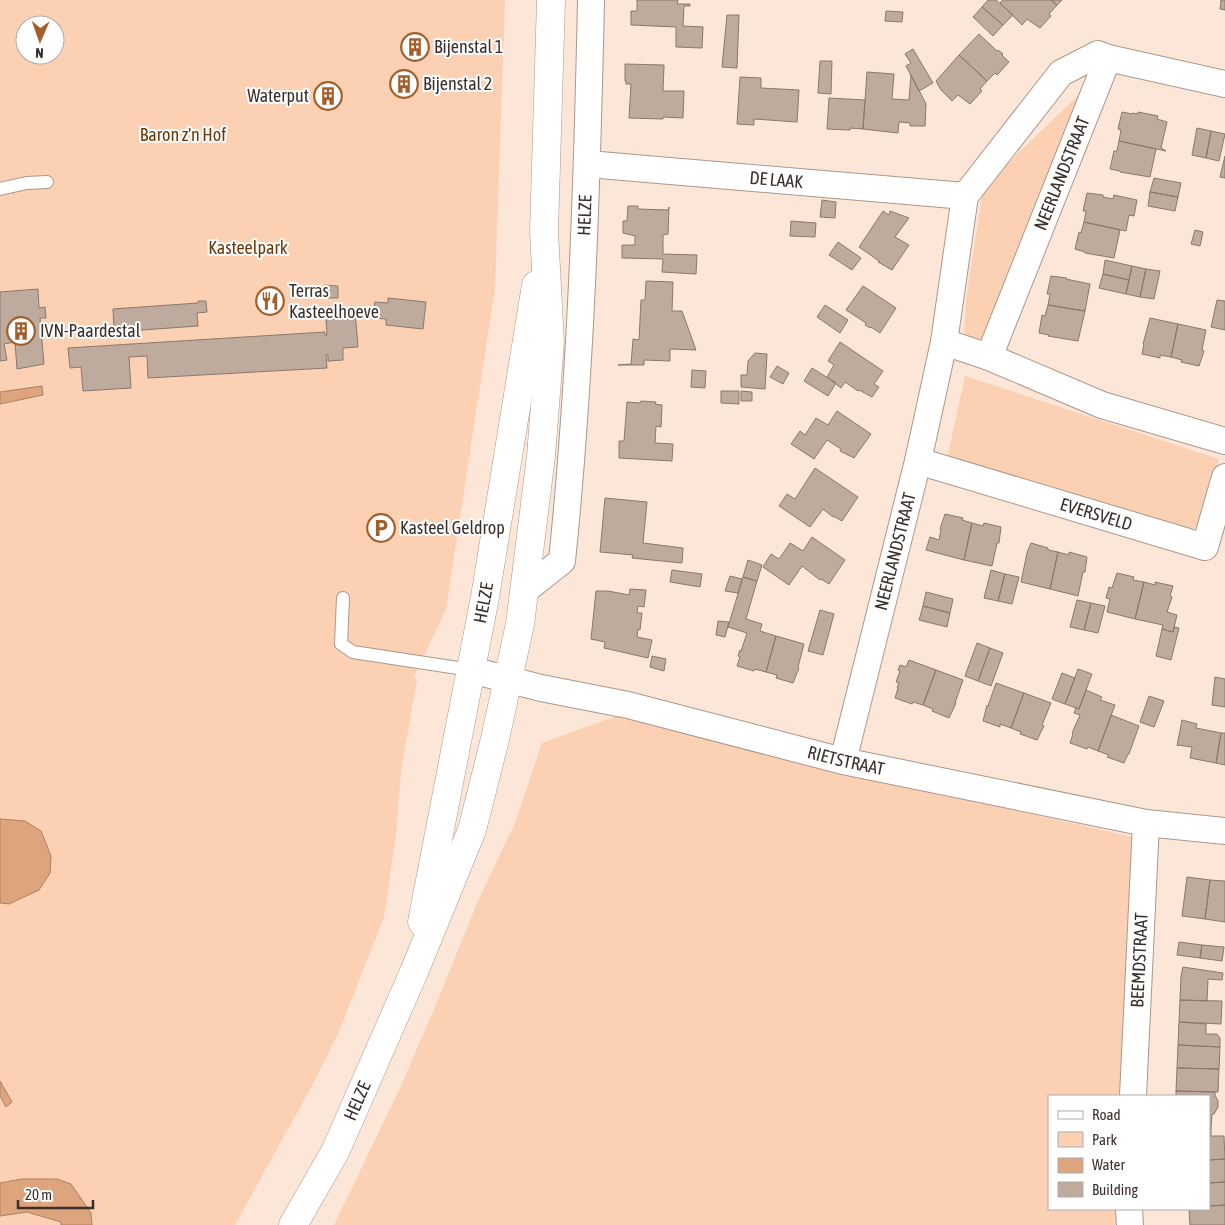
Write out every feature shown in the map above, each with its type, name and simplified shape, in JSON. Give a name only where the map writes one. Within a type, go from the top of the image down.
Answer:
[{"type":"main road","name":"HELZE","points":[[293,1225],[335,1152],[414,972],[472,830],[495,739],[520,624],[541,456],[550,342],[544,232],[551,0]]},
{"type":"main road","name":"HELZE","points":[[414,972],[431,869],[491,559],[544,232]]},
{"type":"street","name":"HELZE","points":[[524,591],[562,561],[571,471],[588,164],[591,0]]},
{"type":"street","name":"NEERLANDSTRAAT","points":[[843,761],[918,461],[944,342],[965,196],[1061,73],[1098,54],[1108,58],[1225,84]]},
{"type":"street","name":"NEERLANDSTRAAT","points":[[989,357],[1108,58]]},
{"type":"street","name":"DE LAAK","points":[[588,164],[965,196]]},
{"type":"street","points":[[944,342],[989,357],[1102,405],[1225,441]]},
{"type":"street","name":"EVERSVELD","points":[[918,461],[1205,547],[1225,476]]},
{"type":"street","name":"RIETSTRAAT","points":[[471,670],[541,688],[628,705],[843,761],[1146,823],[1225,831]]},
{"type":"street","name":"BEEMDSTRAAT","points":[[1133,1095],[1146,823]]},
{"type":"street","points":[[1129,1210],[1130,1225]]},
{"type":"lane","points":[[0,189],[27,183],[47,182]]},
{"type":"lane","points":[[344,598],[341,644],[354,652],[471,670]]},
{"type":"green space","name":"Kasteelpark","points":[[0,0],[505,0],[495,289],[446,609],[414,677],[417,680],[401,771],[396,836],[384,917],[340,1029],[314,1082],[235,1225],[0,1225]]},
{"type":"green space","points":[[1091,83],[981,346],[966,339],[964,332],[967,293],[983,187]]},
{"type":"green space","points":[[965,376],[1219,459],[1200,525],[1191,529],[947,459]]},
{"type":"green space","points":[[619,715],[808,763],[1137,838],[1122,1095],[1048,1095],[1048,1210],[1118,1210],[1118,1225],[334,1225],[401,1086],[478,901],[515,823],[542,743]]},
{"type":"water","points":[[42,386],[43,395],[0,404],[0,392]]},
{"type":"water","points":[[0,819],[25,821],[41,831],[51,856],[50,873],[39,890],[9,904],[0,903]]},
{"type":"water","points":[[0,1081],[12,1102],[6,1107],[0,1096]]},
{"type":"water","points":[[22,1179],[57,1179],[71,1184],[91,1213],[92,1225],[61,1225],[61,1222],[27,1212],[0,1216],[0,1183]]},
{"type":"building","points":[[637,0],[678,0],[677,4],[690,4],[690,6],[684,6],[683,26],[703,27],[702,48],[676,47],[676,27],[631,25],[631,11],[637,11]]},
{"type":"building","points":[[988,0],[996,0],[1013,15],[1003,25],[982,7]]},
{"type":"building","points":[[1003,0],[1051,0],[1057,5],[1049,14],[1051,16],[1040,28],[1027,19],[1022,25],[1000,3]]},
{"type":"building","points":[[1051,0],[1062,0],[1057,5]]},
{"type":"building","points":[[1221,0],[1225,0],[1225,10],[1220,9]]},
{"type":"building","points":[[982,7],[1003,25],[993,36],[973,17]]},
{"type":"building","points":[[886,11],[903,12],[902,22],[885,21]]},
{"type":"building","points":[[727,15],[739,15],[737,68],[722,67]]},
{"type":"building","points":[[979,34],[997,51],[1003,54],[1009,62],[997,75],[995,73],[987,81],[959,55]]},
{"type":"building","name":"Bijenstal 1","points":[[413,38],[422,41],[418,55],[409,52]]},
{"type":"building","points":[[913,49],[933,83],[919,91],[906,66],[911,63],[905,54]]},
{"type":"building","points":[[959,55],[987,81],[980,89],[982,91],[970,104],[958,95],[952,101],[941,90],[936,81]]},
{"type":"building","points":[[820,61],[832,61],[831,94],[818,93]]},
{"type":"building","points":[[625,64],[664,65],[663,91],[684,91],[683,118],[629,118],[631,84],[626,84],[625,81]]},
{"type":"building","points":[[867,72],[894,74],[892,99],[909,100],[911,75],[926,104],[925,126],[910,126],[910,123],[899,122],[898,133],[863,129]]},
{"type":"building","name":"Bijenstal 2","points":[[408,77],[412,84],[401,91],[396,84]]},
{"type":"building","points":[[740,77],[761,78],[761,88],[799,90],[797,122],[754,119],[754,125],[737,124]]},
{"type":"building","name":"Waterput","points":[[326,91],[334,95],[332,100],[325,100],[322,97]]},
{"type":"building","points":[[829,98],[865,100],[863,129],[827,129]]},
{"type":"building","points":[[1122,112],[1138,114],[1138,112],[1158,116],[1157,119],[1167,122],[1161,148],[1166,151],[1119,141],[1121,130],[1118,129]]},
{"type":"building","points":[[1197,128],[1211,131],[1206,158],[1192,155]]},
{"type":"building","points":[[1211,131],[1225,134],[1219,161],[1206,158]]},
{"type":"building","points":[[1119,141],[1156,149],[1150,177],[1110,169],[1114,151],[1117,151]]},
{"type":"building","points":[[1225,156],[1225,178],[1220,177]]},
{"type":"building","points":[[1154,178],[1181,183],[1178,197],[1150,192]]},
{"type":"building","points":[[1150,192],[1178,197],[1175,211],[1148,206]]},
{"type":"building","points":[[1087,193],[1103,195],[1103,197],[1113,199],[1114,195],[1137,200],[1134,216],[1129,215],[1126,231],[1084,222],[1086,211],[1083,211]]},
{"type":"building","points":[[822,200],[836,202],[835,218],[820,217]]},
{"type":"building","points":[[628,206],[638,206],[638,209],[668,210],[669,207],[668,234],[663,235],[663,254],[697,255],[696,274],[662,272],[663,259],[622,258],[622,245],[635,245],[635,236],[623,233],[623,221],[627,221]]},
{"type":"building","points":[[883,211],[889,215],[890,211],[909,218],[895,237],[909,245],[892,270],[859,247]]},
{"type":"building","points":[[791,221],[816,223],[815,237],[790,236]]},
{"type":"building","points":[[1084,222],[1120,230],[1114,258],[1085,253],[1075,249],[1079,232],[1081,233]]},
{"type":"building","points":[[1195,230],[1203,232],[1200,246],[1191,244]]},
{"type":"building","points":[[838,242],[861,258],[852,270],[829,255]]},
{"type":"building","points":[[1105,260],[1132,266],[1129,280],[1103,274]]},
{"type":"building","points":[[1132,266],[1146,269],[1140,297],[1126,294]]},
{"type":"building","points":[[1146,269],[1160,271],[1154,299],[1140,297]]},
{"type":"building","points":[[1103,274],[1129,280],[1126,294],[1099,288]]},
{"type":"building","points":[[1051,276],[1090,284],[1085,311],[1048,305],[1050,294],[1047,294]]},
{"type":"building","points":[[646,281],[673,282],[672,311],[682,311],[696,350],[670,349],[670,361],[644,360],[644,365],[618,365],[631,364],[633,339],[639,340],[641,300],[645,300]]},
{"type":"building","points":[[324,285],[338,286],[338,298],[324,298]]},
{"type":"building","points":[[863,286],[896,308],[880,333],[865,325],[866,323],[846,310]]},
{"type":"building","name":"IVN-Paardestal","points":[[38,289],[39,308],[45,307],[46,318],[40,318],[44,364],[17,369],[15,342],[4,344],[7,360],[0,361],[0,292]]},
{"type":"building","points":[[388,298],[426,302],[423,329],[386,325],[386,319],[373,318],[375,302],[388,303]]},
{"type":"building","points":[[1217,300],[1225,301],[1225,330],[1211,327]]},
{"type":"building","points":[[198,301],[206,301],[207,312],[197,313],[198,326],[114,332],[113,309],[198,303]]},
{"type":"building","points":[[825,305],[848,320],[840,333],[817,317]]},
{"type":"building","points":[[1048,305],[1085,311],[1078,341],[1039,333],[1042,315],[1045,316]]},
{"type":"building","points":[[355,310],[358,347],[343,348],[343,360],[328,361],[328,355],[326,355],[327,368],[148,378],[147,356],[129,357],[131,388],[83,391],[81,367],[70,368],[68,348],[325,332],[325,335],[327,335],[326,320],[341,318],[340,311]]},
{"type":"building","points":[[1150,318],[1178,324],[1171,357],[1160,355],[1160,358],[1142,354]]},
{"type":"building","points":[[1178,324],[1206,330],[1202,350],[1204,351],[1199,366],[1181,362],[1182,360],[1171,357]]},
{"type":"building","points":[[840,342],[883,371],[874,384],[879,387],[872,397],[858,391],[845,382],[841,388],[827,377],[834,365],[828,361]]},
{"type":"building","points":[[755,353],[767,354],[765,389],[741,387],[741,375],[747,375],[748,361]]},
{"type":"building","points":[[777,366],[789,373],[783,384],[770,377]]},
{"type":"building","points":[[812,368],[836,383],[828,396],[804,381]]},
{"type":"building","points":[[692,370],[706,371],[705,388],[691,387]]},
{"type":"building","points":[[721,391],[739,391],[739,404],[721,403]]},
{"type":"building","points":[[741,391],[752,392],[752,401],[741,401]]},
{"type":"building","points":[[641,401],[656,402],[655,404],[662,405],[661,427],[656,426],[655,443],[673,444],[672,461],[619,458],[619,441],[624,441],[627,402],[640,403]]},
{"type":"building","points":[[837,411],[871,434],[854,458],[840,451],[841,449],[827,440],[814,459],[791,444],[800,431],[805,435],[816,418],[828,425]]},
{"type":"building","points":[[815,468],[858,497],[842,521],[823,509],[810,527],[779,506],[787,494],[795,499]]},
{"type":"building","points":[[605,498],[647,502],[643,543],[683,548],[682,563],[632,558],[633,555],[600,552]]},
{"type":"building","points":[[945,514],[963,518],[962,520],[972,523],[964,560],[926,550],[930,537],[939,540]]},
{"type":"building","points":[[972,523],[983,526],[984,523],[1001,527],[999,543],[997,543],[992,566],[964,560]]},
{"type":"building","points":[[812,537],[845,560],[829,584],[820,580],[802,566],[789,585],[763,567],[771,554],[779,559],[790,543],[803,551]]},
{"type":"building","points":[[1031,543],[1058,552],[1050,589],[1021,582]]},
{"type":"building","points":[[1058,552],[1069,555],[1069,552],[1087,557],[1078,596],[1050,589]]},
{"type":"building","points":[[748,560],[762,565],[757,581],[743,577]]},
{"type":"building","points":[[672,570],[702,574],[700,587],[670,582]]},
{"type":"building","points":[[991,570],[1005,574],[998,601],[984,598]]},
{"type":"building","points":[[1117,573],[1134,577],[1133,580],[1144,582],[1135,619],[1107,612],[1110,599],[1106,598],[1109,587],[1112,588]]},
{"type":"building","points":[[1005,574],[1019,577],[1012,604],[998,601]]},
{"type":"building","points":[[730,576],[742,579],[738,593],[725,591]]},
{"type":"building","points":[[743,577],[757,581],[746,619],[762,624],[760,631],[776,636],[766,672],[737,666],[740,657],[738,656],[747,633],[728,627]]},
{"type":"building","points":[[1144,582],[1155,585],[1155,582],[1173,586],[1167,612],[1177,615],[1173,632],[1162,629],[1163,625],[1135,619]]},
{"type":"building","points":[[630,589],[646,590],[644,607],[638,606],[637,613],[642,613],[640,630],[638,629],[637,637],[652,640],[648,658],[604,648],[605,642],[591,639],[596,591],[629,595]]},
{"type":"building","points":[[926,592],[953,599],[950,613],[923,606]]},
{"type":"building","points":[[1077,600],[1091,603],[1084,630],[1070,627]]},
{"type":"building","points":[[1091,603],[1105,606],[1098,633],[1084,630]]},
{"type":"building","points":[[923,606],[950,613],[947,627],[919,620]]},
{"type":"building","points":[[820,610],[834,614],[823,655],[808,651]]},
{"type":"building","points":[[718,621],[729,622],[725,637],[716,635]]},
{"type":"building","points":[[1174,627],[1179,628],[1171,660],[1156,656],[1162,629],[1173,632]]},
{"type":"building","points":[[776,636],[804,644],[799,668],[793,683],[776,678],[777,675],[766,672]]},
{"type":"building","points":[[977,643],[990,648],[978,681],[965,676]]},
{"type":"building","points":[[990,648],[1003,653],[991,686],[978,681]]},
{"type":"building","points":[[652,656],[666,659],[664,671],[650,667]]},
{"type":"building","points":[[909,660],[936,670],[923,705],[913,702],[912,704],[895,698],[899,683],[896,682],[900,671],[898,670],[900,665],[906,667]]},
{"type":"building","points":[[1078,669],[1092,674],[1079,709],[1065,704]]},
{"type":"building","points":[[936,670],[963,680],[949,718],[923,705]]},
{"type":"building","points":[[1062,673],[1075,678],[1065,704],[1052,699]]},
{"type":"building","points":[[1215,677],[1225,679],[1225,707],[1212,705]]},
{"type":"building","points":[[996,683],[1024,693],[1011,728],[1000,724],[1000,727],[983,721]]},
{"type":"building","points":[[1086,690],[1102,697],[1100,700],[1115,705],[1098,751],[1070,743],[1080,715],[1074,713],[1076,708],[1079,709]]},
{"type":"building","points":[[1024,693],[1051,703],[1042,725],[1044,726],[1037,740],[1020,734],[1021,732],[1011,728]]},
{"type":"building","points":[[1149,696],[1164,701],[1154,727],[1140,722]]},
{"type":"building","points":[[1111,715],[1139,726],[1124,763],[1107,757],[1109,755],[1098,751]]},
{"type":"building","points":[[1182,720],[1197,724],[1196,728],[1221,733],[1216,763],[1190,758],[1192,747],[1177,746]]},
{"type":"building","points":[[1221,733],[1225,733],[1225,765],[1216,763]]},
{"type":"building","points":[[1187,877],[1210,880],[1205,919],[1182,916]]},
{"type":"building","points":[[1210,880],[1225,881],[1225,922],[1205,919]]},
{"type":"building","points":[[1179,942],[1202,945],[1200,958],[1177,955]]},
{"type":"building","points":[[1202,945],[1224,947],[1222,961],[1200,958]]},
{"type":"building","points":[[1183,967],[1223,973],[1222,980],[1208,979],[1207,1001],[1180,1000]]},
{"type":"building","points":[[1180,1000],[1222,1001],[1221,1024],[1179,1022]]},
{"type":"building","points":[[1179,1022],[1206,1024],[1206,1034],[1217,1034],[1220,1038],[1220,1047],[1178,1045]]},
{"type":"building","points":[[1178,1045],[1220,1047],[1219,1069],[1177,1068]]},
{"type":"building","points":[[1177,1068],[1219,1069],[1218,1092],[1176,1091]]},
{"type":"building","points":[[1176,1091],[1215,1092],[1218,1107],[1214,1114],[1212,1114],[1211,1128],[1210,1095],[1176,1095]]},
{"type":"building","points":[[1210,1128],[1211,1136],[1224,1136],[1225,1159],[1210,1160]]},
{"type":"building","points":[[1225,1159],[1225,1182],[1210,1183],[1210,1160]]},
{"type":"building","points":[[1225,1182],[1225,1205],[1210,1206],[1210,1183]]},
{"type":"building","points":[[1225,1205],[1225,1225],[1190,1225],[1189,1210],[1210,1210],[1210,1206]]},
{"type":"place","name":"Bijenstal 1","points":[[415,47]]},
{"type":"place","name":"Bijenstal 2","points":[[404,84]]},
{"type":"place","name":"Waterput","points":[[328,96]]},
{"type":"place","name":"Terras Kasteelhoeve","points":[[270,301]]},
{"type":"place","name":"IVN-Paardestal","points":[[21,331]]},
{"type":"place","name":"Kasteel Geldrop","points":[[381,528]]},
{"type":"park label","name":"Baron z'n Hof","points":[[183,135]]}]
